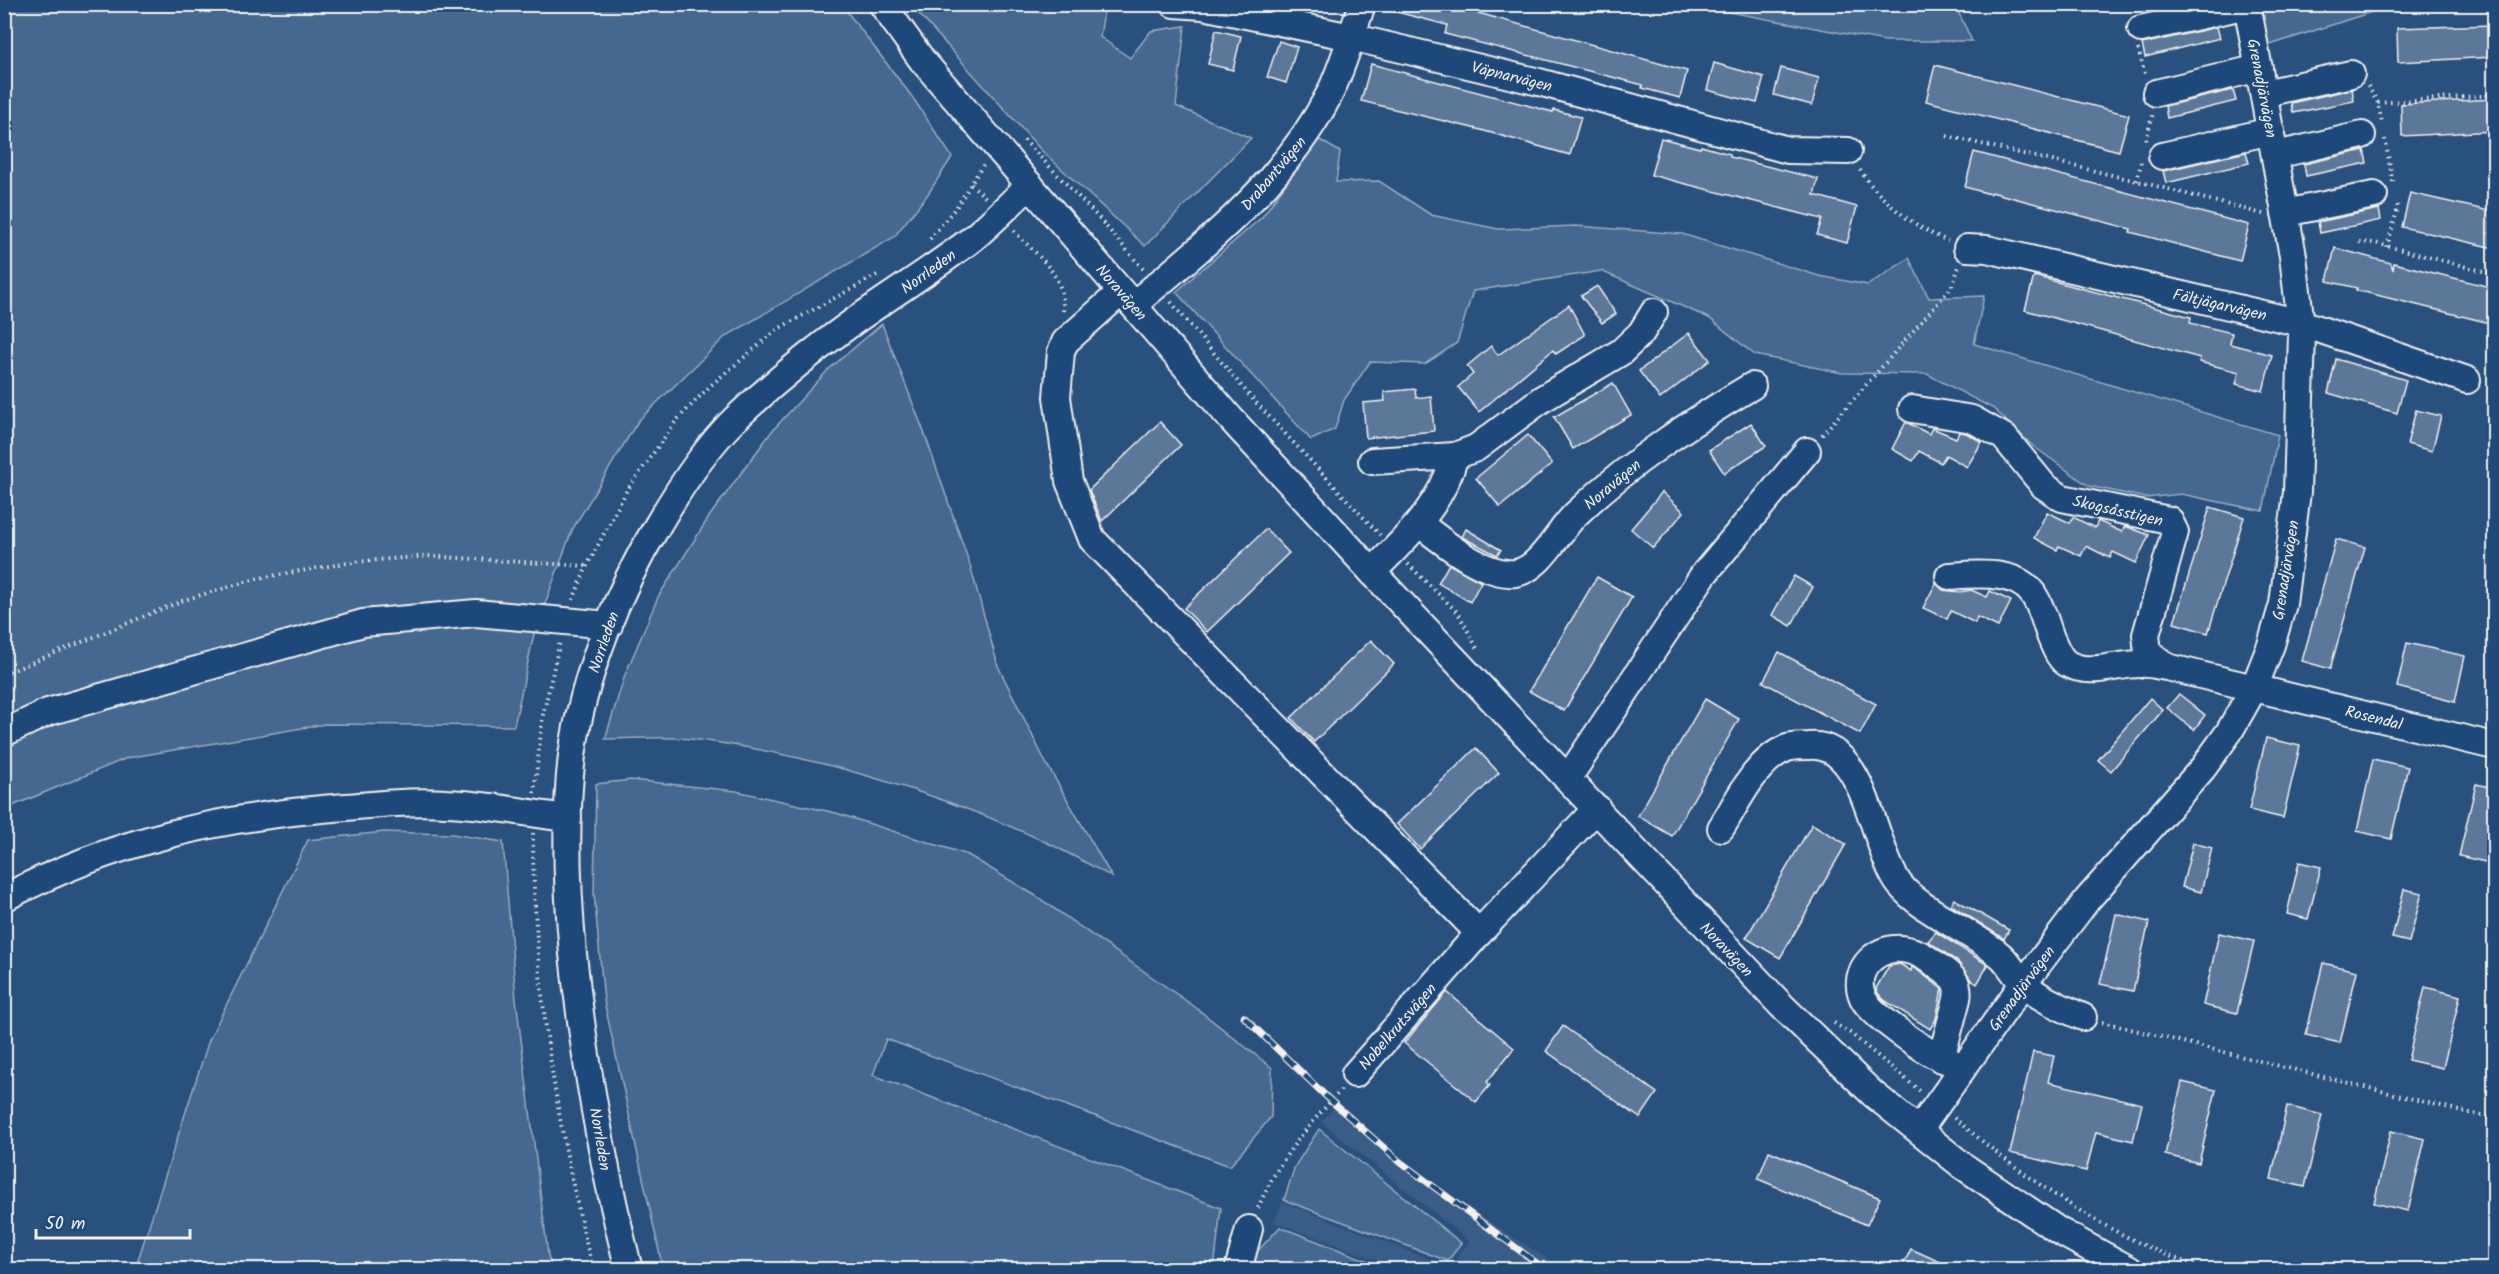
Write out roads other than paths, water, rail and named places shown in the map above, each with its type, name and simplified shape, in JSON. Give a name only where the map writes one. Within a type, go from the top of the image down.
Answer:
[{"type":"street","name":"Noravägen","points":[[882,4],[922,60],[1232,419],[1371,572],[1789,1013],[1873,1094],[1991,1186],[2059,1231],[2130,1269]]},
{"type":"street","name":"Väpnarvägen","points":[[1174,4],[1203,6],[1351,37],[1539,82],[1788,150],[1848,151]]},
{"type":"street","name":"Drabantvägen","points":[[1362,4],[1329,94],[1301,142],[1272,179],[1235,218],[1157,285],[1127,298],[1065,342],[1061,352],[1058,397],[1069,481],[1092,539],[1479,933]]},
{"type":"street","points":[[2141,29],[2247,5]]},
{"type":"street","name":"Grenadjärvägen","points":[[1919,1130],[1937,1105],[1953,1063],[2023,984],[2087,900],[2203,768],[2229,732],[2254,688],[2271,645],[2283,604],[2298,469],[2301,411],[2301,323],[2286,217],[2247,5]]},
{"type":"street","points":[[2156,93],[2262,80],[2351,74]]},
{"type":"street","points":[[2162,156],[2376,131]]},
{"type":"street","name":"Norrleden","points":[[629,1269],[607,1174],[583,1041],[570,925],[568,818],[572,756],[579,717],[618,600],[644,546],[698,463],[732,423],[812,353],[971,240],[1030,186]]},
{"type":"street","points":[[2286,217],[2388,193]]},
{"type":"street","name":"Fältjägarvägen","points":[[1967,248],[1987,249],[2301,323],[2467,380]]},
{"type":"street","points":[[1372,460],[1455,456],[1476,448],[1542,399],[1621,352],[1641,333],[1654,312]]},
{"type":"street","name":"Noravägen","points":[[1420,524],[1460,556],[1490,568],[1515,573],[1533,566],[1568,522],[1602,489],[1703,415],[1752,386]]},
{"type":"street","name":"Skogsåsstigen","points":[[1912,409],[1972,419],[2004,437],[2044,486],[2062,498],[2169,520],[2175,532],[2146,635],[2148,652],[2167,667]]},
{"type":"street","points":[[1568,778],[1704,574],[1808,451]]},
{"type":"street","points":[[1371,572],[1420,524],[1449,478],[1455,456]]},
{"type":"street","points":[[1949,576],[1982,574],[2020,581],[2036,597],[2057,652],[2067,663],[2079,669],[2095,671],[2114,665],[2143,663],[2254,688]]},
{"type":"street","points":[[4,733],[48,712],[363,623],[476,613],[609,625]]},
{"type":"street","name":"Rosendal","points":[[2254,688],[2494,746]]},
{"type":"street","points":[[1721,828],[1751,780],[1770,758],[1788,748],[1815,745],[1830,748],[1846,762],[1858,782],[1884,853],[1899,884],[1909,894],[2001,956],[2023,984],[2044,998],[2083,1017]]},
{"type":"street","points":[[4,898],[71,866],[155,837],[241,819],[313,809],[406,802],[448,802],[568,818]]},
{"type":"street","name":"Nobelkrutsvägen","points":[[1355,1074],[1479,933],[1597,808]]},
{"type":"street","points":[[1883,949],[1906,949],[1919,953],[1956,981],[1959,989],[1953,1063],[1889,1024],[1863,998],[1861,989],[1863,971],[1868,962],[1883,949]]},
{"type":"street","points":[[1238,1269],[1249,1229]]},
{"type":"railway","points":[[1244,1017],[1331,1101],[1399,1161],[1546,1270]]}]
